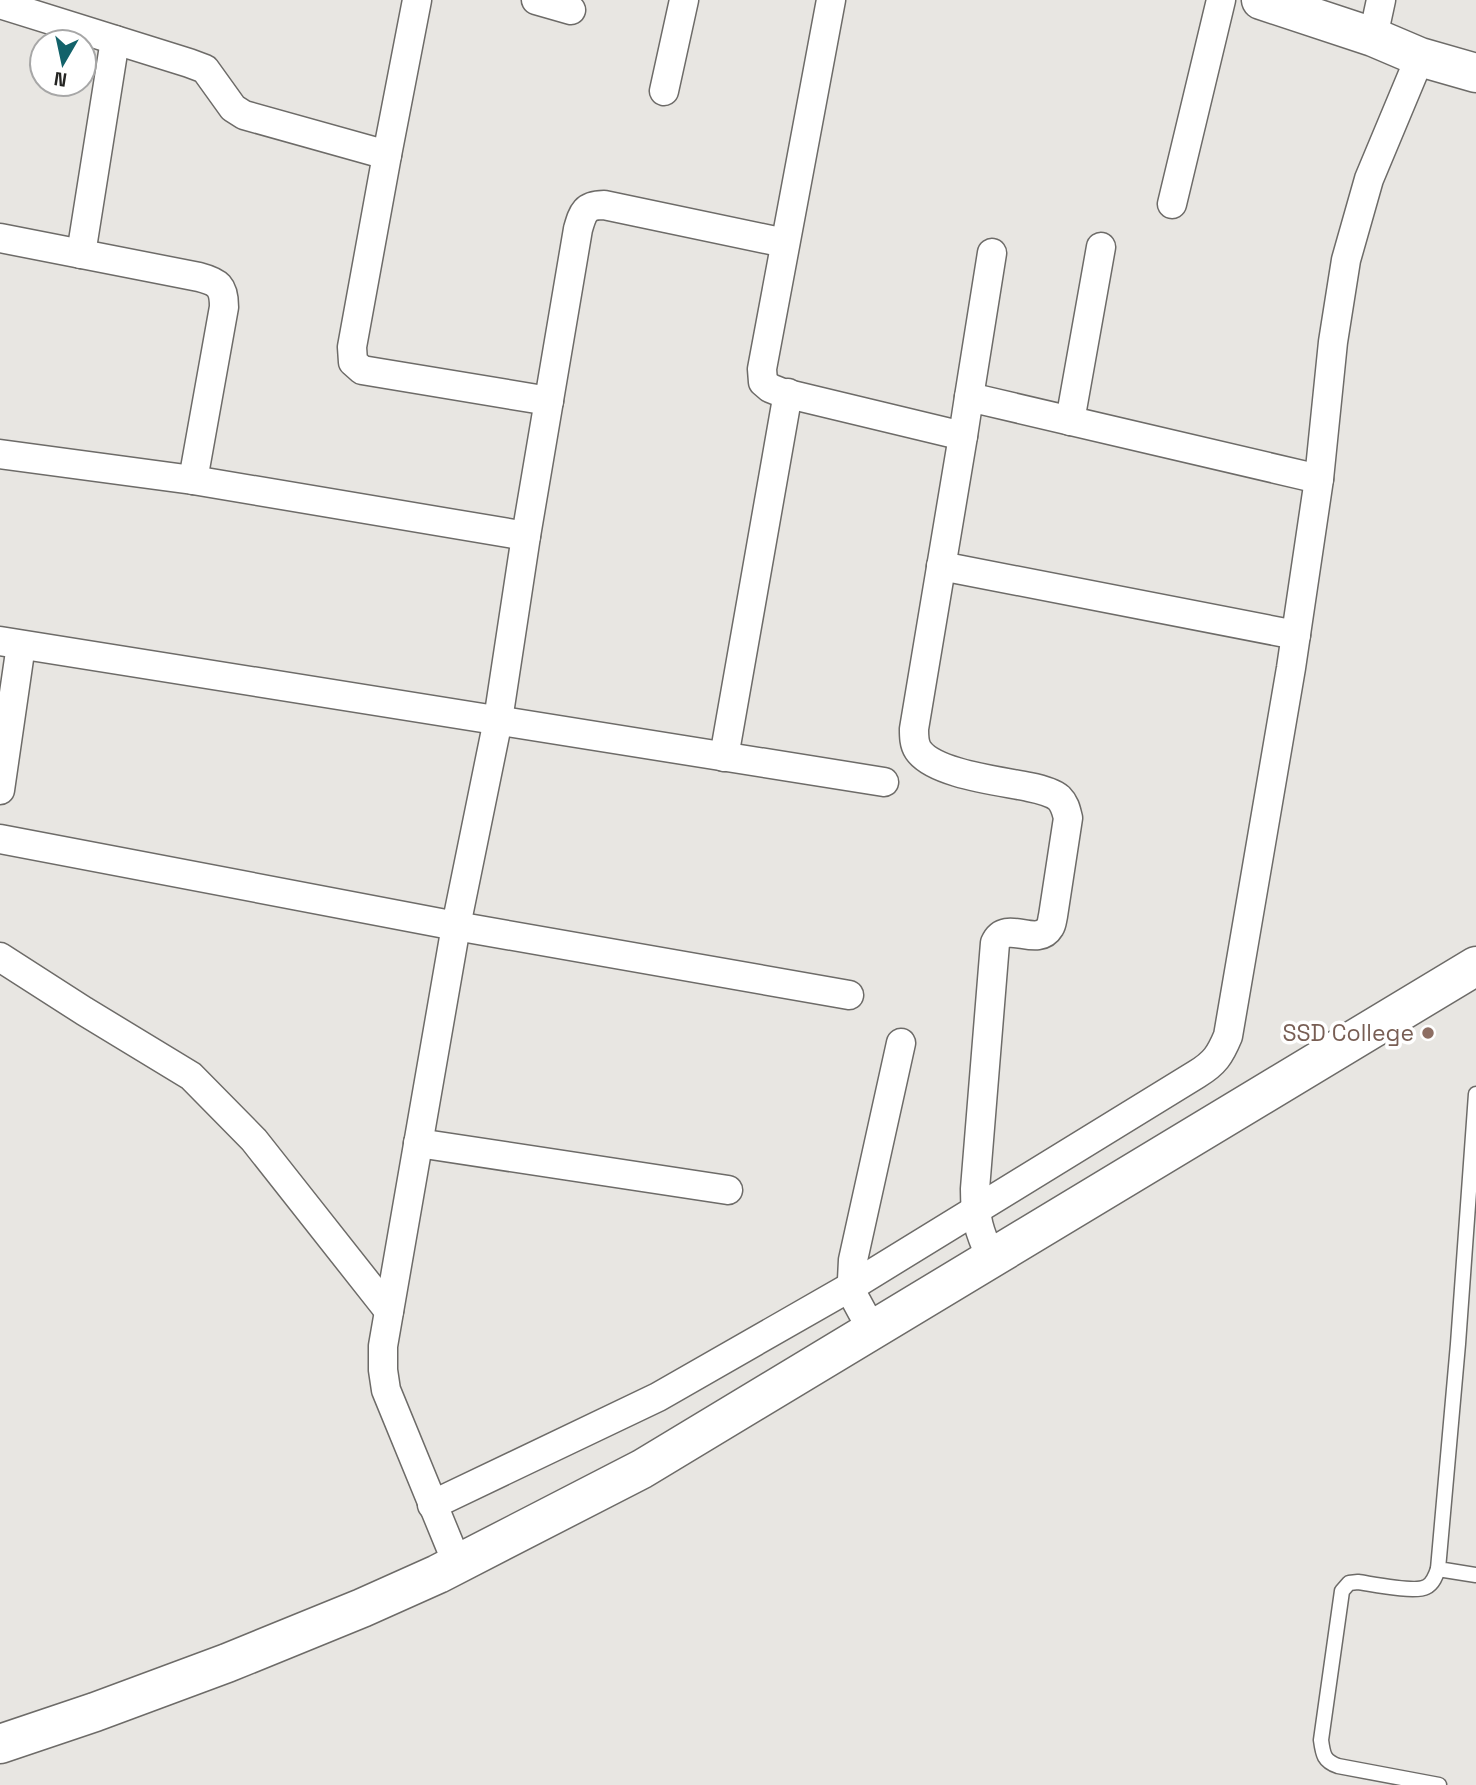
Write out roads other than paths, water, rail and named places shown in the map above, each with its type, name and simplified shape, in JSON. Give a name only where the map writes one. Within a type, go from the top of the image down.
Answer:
[{"type":"street","points":[[417,0],[352,347],[353,362],[362,370],[549,401]]},
{"type":"street","points":[[537,0],[571,10]]},
{"type":"street","points":[[664,91],[684,0]]},
{"type":"street","points":[[831,0],[762,369],[764,382],[770,388],[788,393],[963,436]]},
{"type":"street","points":[[1172,204],[1221,0]]},
{"type":"street","points":[[1261,0],[1373,37],[1420,57],[1476,73]]},
{"type":"street","points":[[1373,37],[1381,0]]},
{"type":"street","points":[[0,4],[51,10],[115,40],[205,69],[233,107],[244,115],[387,155]]},
{"type":"street","points":[[81,254],[115,40]]},
{"type":"street","points":[[442,1528],[642,1469],[859,1304],[980,1228],[1210,1065],[1220,1055],[1228,1036],[1296,635],[1320,479],[1333,342],[1346,260],[1369,178],[1420,57]]},
{"type":"street","points":[[0,1744],[227,1663],[438,1574],[442,1528],[386,1390],[383,1346],[456,926],[498,720],[578,229],[585,211],[593,205],[604,205],[785,243]]},
{"type":"street","points":[[0,238],[199,277],[211,280],[221,287],[224,307],[193,480]]},
{"type":"street","points":[[1070,421],[1101,247]]},
{"type":"street","points":[[980,1228],[975,1189],[995,943],[998,936],[1004,932],[1034,935],[1043,934],[1050,927],[1054,916],[1068,818],[1065,805],[1058,796],[948,770],[930,761],[919,752],[915,744],[914,729],[992,253]]},
{"type":"street","points":[[724,757],[788,393]]},
{"type":"street","points":[[969,397],[1320,479]]},
{"type":"street","points":[[0,454],[193,480],[526,536]]},
{"type":"street","points":[[941,566],[1296,635]]},
{"type":"street","points":[[0,790],[10,643],[884,782]]},
{"type":"street","points":[[0,839],[456,926],[849,995]]},
{"type":"street","points":[[0,957],[191,1076],[254,1140],[389,1311]]},
{"type":"street","points":[[442,1528],[658,1397],[859,1304],[980,1228],[1476,966]]},
{"type":"street","points":[[859,1304],[853,1260],[901,1043]]},
{"type":"street","points":[[418,1143],[728,1190]]},
{"type":"lane","points":[[1439,1785],[1329,1763],[1323,1753],[1321,1740],[1342,1591],[1349,1583],[1358,1582],[1412,1589],[1425,1588],[1434,1581],[1438,1569],[1476,1094]]},
{"type":"lane","points":[[1438,1569],[1476,1575]]},
{"type":"place","name":"SSD College","points":[[1428,1033]]}]
